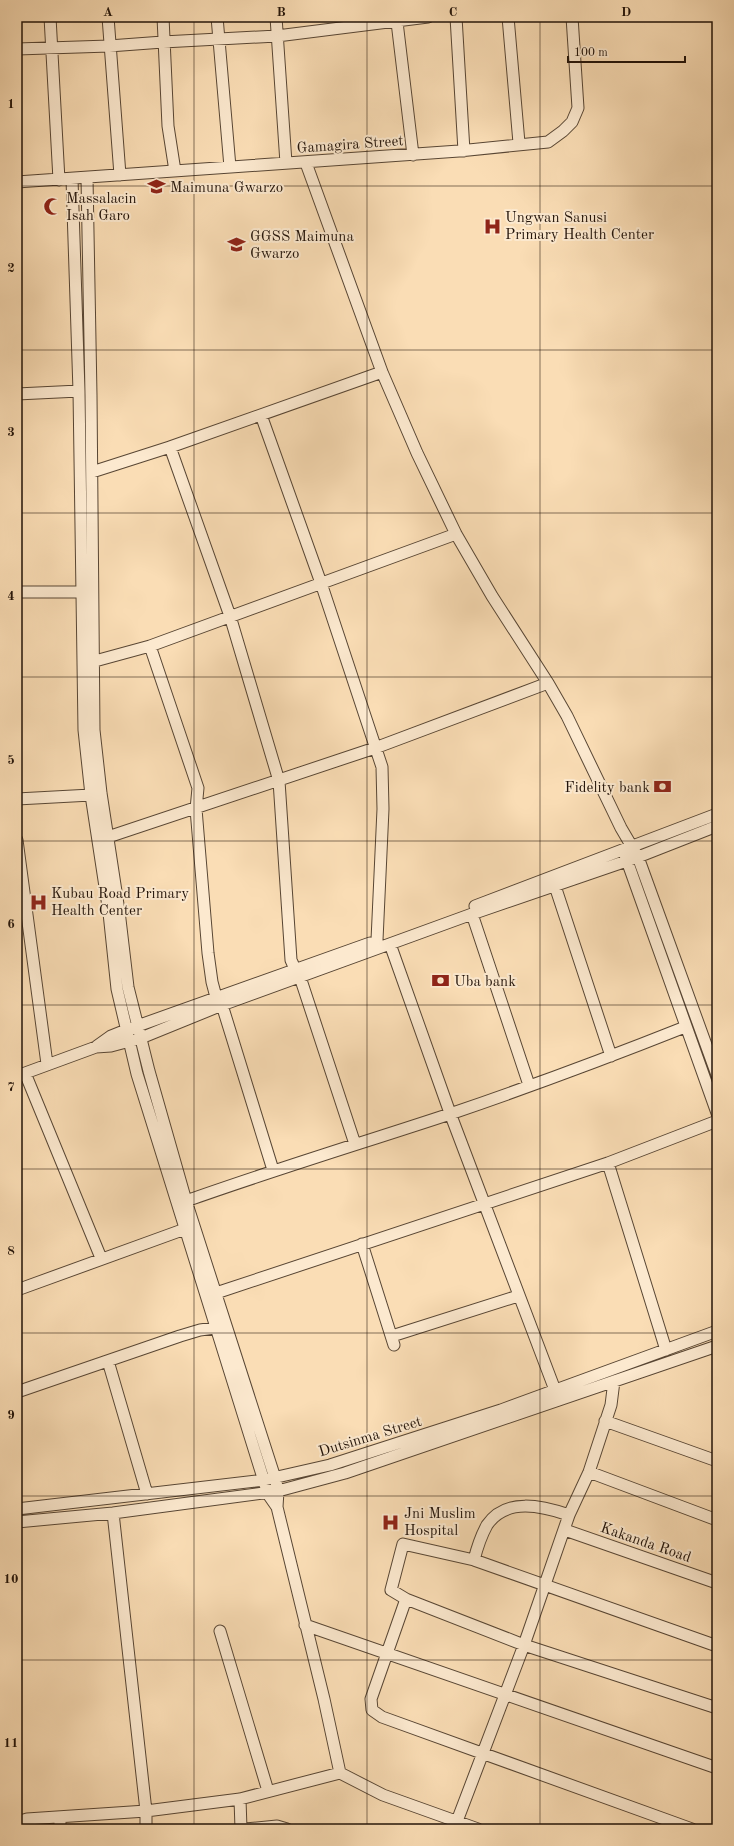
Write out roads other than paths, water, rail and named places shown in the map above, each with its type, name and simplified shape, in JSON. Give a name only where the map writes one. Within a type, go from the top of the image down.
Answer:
[{"type":"street","points":[[50,17],[59,180]]},
{"type":"street","points":[[108,17],[120,175]]},
{"type":"street","points":[[163,17],[168,126],[174,171]]},
{"type":"street","points":[[217,17],[230,167]]},
{"type":"street","points":[[276,17],[286,163]]},
{"type":"street","points":[[17,49],[109,46],[277,36],[428,17]]},
{"type":"street","points":[[456,17],[464,151]]},
{"type":"street","points":[[508,17],[519,144]]},
{"type":"street","name":"Gamagira Street","points":[[17,182],[413,155],[548,142],[572,122],[578,108],[572,17]]},
{"type":"street","points":[[404,20],[413,155]]},
{"type":"street","points":[[306,163],[382,372],[417,453],[456,534],[492,596],[548,683],[579,739],[621,828],[628,847],[638,857],[717,1075]]},
{"type":"street","points":[[87,178],[95,661],[94,730],[101,793],[128,987],[186,1201],[216,1294],[221,1327]]},
{"type":"street","points":[[72,179],[79,391],[84,730],[91,795],[109,913],[117,989],[137,1074],[185,1229],[221,1327],[277,1507],[324,1699],[340,1773]]},
{"type":"street","points":[[92,472],[170,447],[382,372]]},
{"type":"street","points":[[17,394],[79,391]]},
{"type":"street","points":[[261,415],[321,583],[382,768],[383,809],[377,940]]},
{"type":"street","points":[[170,447],[230,616],[279,781],[291,960],[298,973],[355,1144]]},
{"type":"street","points":[[95,661],[150,646],[456,534]]},
{"type":"street","points":[[81,540],[93,540]]},
{"type":"street","points":[[17,592],[82,592]]},
{"type":"street","points":[[150,646],[198,788],[196,809],[208,954],[212,982],[273,1170]]},
{"type":"street","points":[[108,837],[196,809],[375,748],[548,683]]},
{"type":"street","points":[[17,799],[91,795]]},
{"type":"street","points":[[298,973],[377,940],[470,907],[717,814]]},
{"type":"street","points":[[96,1047],[111,1036],[126,1030],[219,1001],[298,973],[390,944],[638,857],[717,826]]},
{"type":"street","points":[[17,840],[47,1064]]},
{"type":"street","points":[[628,847],[626,860],[717,1113]]},
{"type":"street","points":[[555,886],[612,1056]]},
{"type":"street","points":[[472,914],[529,1085]]},
{"type":"street","points":[[390,944],[450,1113],[518,1296],[555,1390]]},
{"type":"street","points":[[101,1258],[21,1075],[47,1064],[96,1047],[129,1042],[141,1038],[219,1001]]},
{"type":"street","points":[[186,1201],[273,1170],[450,1113],[612,1056],[685,1027]]},
{"type":"street","points":[[216,1294],[608,1162],[717,1121]]},
{"type":"street","points":[[608,1162],[666,1350]]},
{"type":"street","points":[[17,1290],[101,1258],[185,1229]]},
{"type":"street","points":[[362,1244],[393,1341],[518,1296]]},
{"type":"street","points":[[17,1392],[200,1330],[221,1327]]},
{"type":"street","name":"Dutsinma Street","points":[[17,1509],[269,1479],[330,1465],[555,1390],[717,1331]]},
{"type":"street","name":"Dutsinma Street","points":[[17,1522],[113,1513],[273,1493],[345,1473],[717,1346]]},
{"type":"street","points":[[108,1360],[147,1494]]},
{"type":"street","points":[[455,1825],[524,1645],[569,1515],[589,1472],[611,1405],[614,1381]]},
{"type":"street","points":[[605,1420],[717,1461]]},
{"type":"street","points":[[589,1472],[717,1520]]},
{"type":"street","points":[[474,1560],[487,1525],[501,1511],[523,1506],[548,1508],[569,1515]]},
{"type":"street","points":[[113,1513],[146,1811],[146,1829]]},
{"type":"street","name":"Kakanda Road","points":[[565,1530],[717,1583]]},
{"type":"street","points":[[717,1646],[474,1560],[403,1544],[391,1590],[406,1599],[524,1645],[717,1708]]},
{"type":"street","points":[[406,1599],[371,1699],[372,1710],[382,1717],[692,1829]]},
{"type":"street","points":[[305,1625],[717,1768]]},
{"type":"street","points":[[220,1631],[268,1791]]},
{"type":"street","points":[[17,1822],[26,1819],[146,1811],[240,1799],[340,1773],[383,1794],[455,1825],[478,1829]]},
{"type":"street","points":[[240,1799],[241,1829]]},
{"type":"street","points":[[60,1817],[60,1829]]},
{"type":"street","points":[[245,1829],[278,1826],[287,1829]]},
{"type":"place","name":"Maimuna Gwarzo","points":[[157,187]]},
{"type":"place","name":"Massalacin Isah Garo","points":[[53,207]]},
{"type":"place","name":"Ungwan Sanusi Primary Health Center","points":[[492,226]]},
{"type":"place","name":"GGSS Maimuna Gwarzo","points":[[237,245]]},
{"type":"place","name":"Fidelity bank","points":[[663,787]]},
{"type":"place","name":"Kubau Road Primary Health Center","points":[[38,902]]},
{"type":"place","name":"Uba bank","points":[[441,981]]},
{"type":"place","name":"Jni Muslim Hospital","points":[[391,1522]]}]
